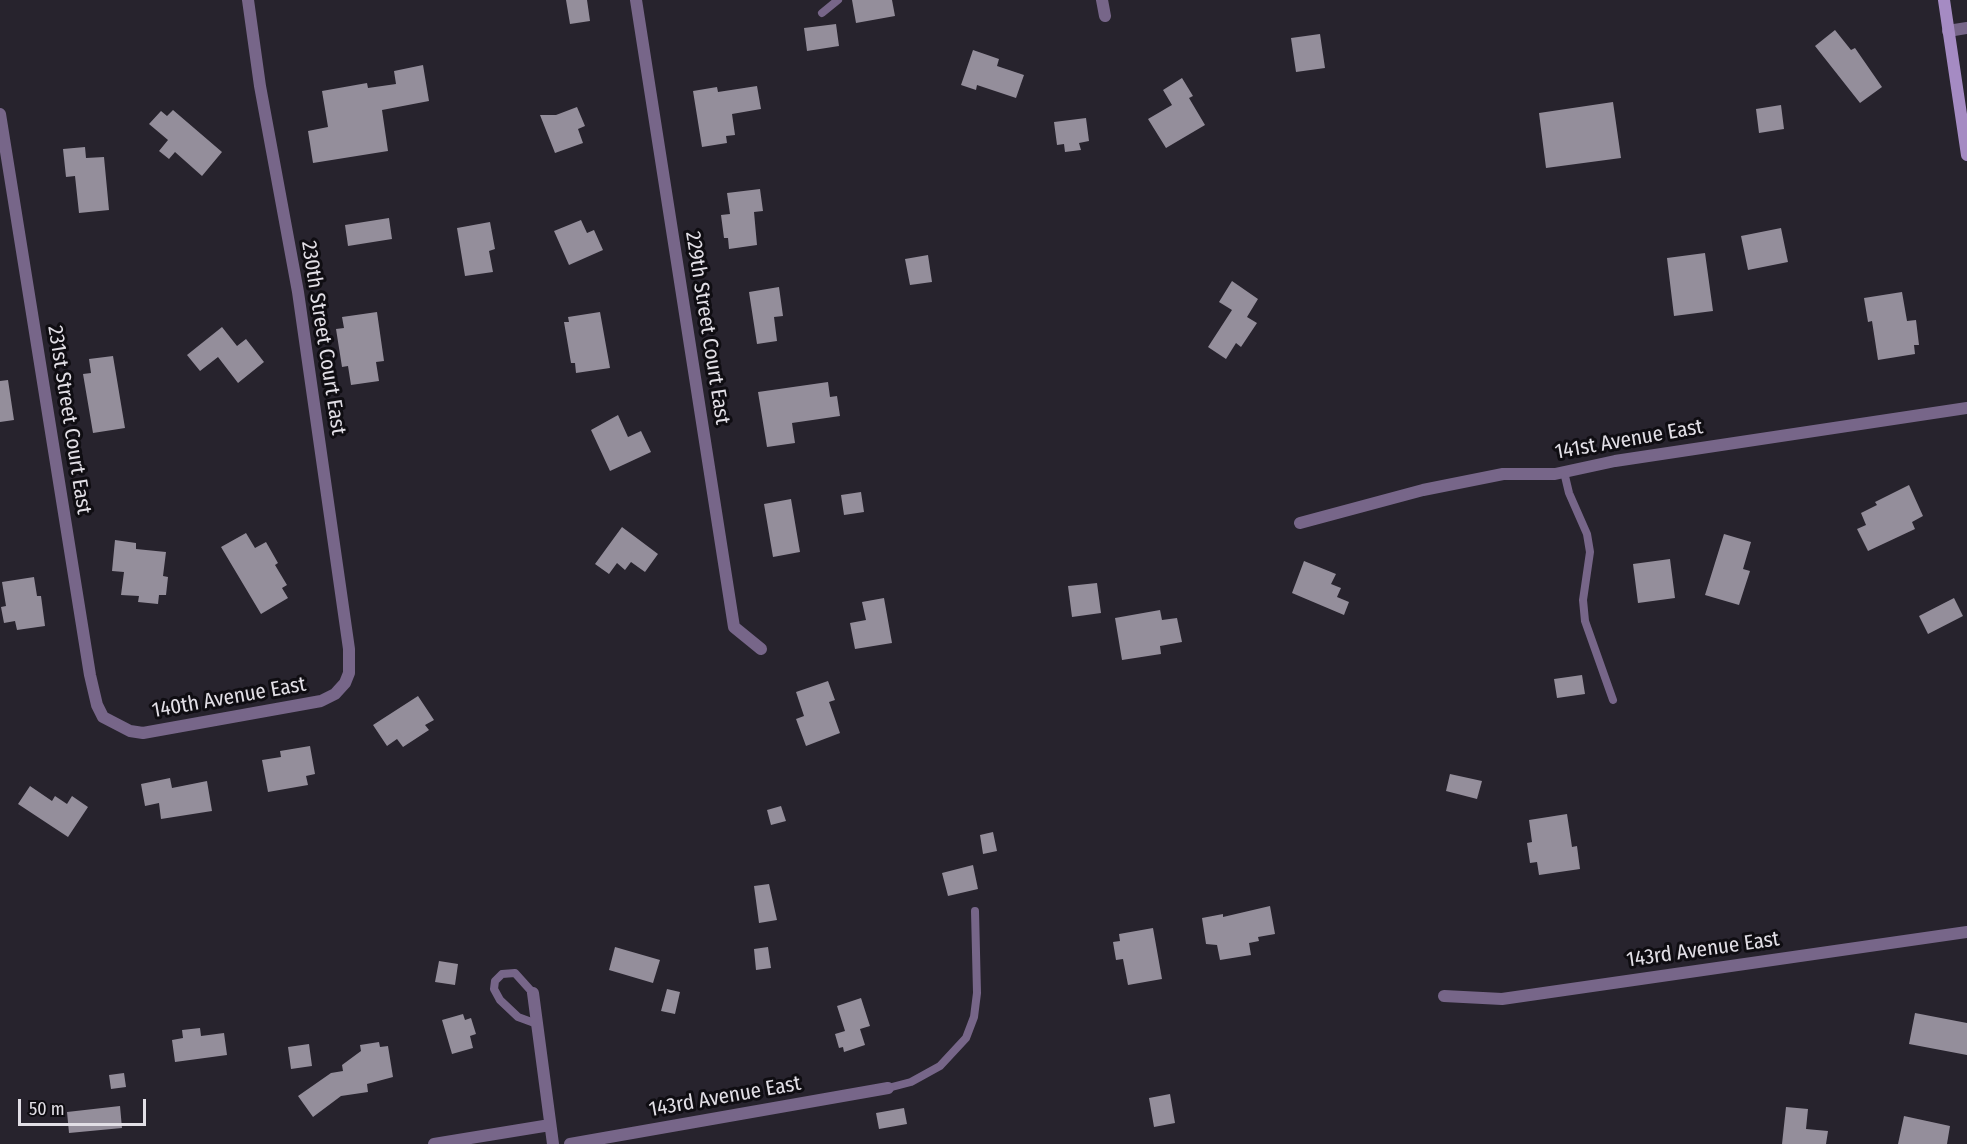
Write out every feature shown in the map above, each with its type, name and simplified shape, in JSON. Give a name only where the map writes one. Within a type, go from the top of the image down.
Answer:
[{"type":"street","name":"230th Street Court East","points":[[248,0],[260,86],[298,292],[321,450],[349,649],[349,673],[345,683]]},
{"type":"street","name":"229th Street Court East","points":[[636,0],[734,627],[761,649]]},
{"type":"street","points":[[1102,0],[1105,16]]},
{"type":"street","points":[[1944,0],[1967,155]]},
{"type":"street","points":[[1948,31],[1967,28]]},
{"type":"street","name":"231st Street Court East","points":[[0,114],[90,675],[97,705],[103,717],[114,724]]},
{"type":"street","name":"141st Avenue East","points":[[1300,523],[1423,490],[1503,474],[1564,472],[1615,460],[1967,408]]},
{"type":"street","name":"140th Avenue East","points":[[114,724],[130,731],[154,731],[321,701],[335,694],[345,683]]},
{"type":"street","name":"143rd Avenue East","points":[[1444,996],[1502,999],[1967,933]]},
{"type":"street","points":[[533,993],[554,1144]]},
{"type":"street","name":"143rd Avenue East","points":[[570,1144],[888,1088]]},
{"type":"street","points":[[434,1144],[550,1125]]},
{"type":"lane","points":[[822,13],[838,0]]},
{"type":"lane","points":[[1564,472],[1569,493],[1587,534],[1590,552],[1583,600],[1586,621],[1613,699]]},
{"type":"lane","points":[[888,1088],[911,1082],[940,1066],[966,1038],[974,1017],[977,993],[975,911]]},
{"type":"lane","points":[[533,993],[515,973],[502,974],[495,981],[494,989],[500,1000],[518,1017],[537,1024]]},
{"type":"building","points":[[566,0],[587,0],[590,21],[570,24]]},
{"type":"building","points":[[852,0],[892,0],[895,16],[856,23]]},
{"type":"building","points":[[836,24],[839,46],[807,51],[804,28]]},
{"type":"building","points":[[1835,30],[1851,50],[1855,48],[1882,87],[1860,103],[1815,46]]},
{"type":"building","points":[[1320,34],[1325,68],[1296,72],[1291,38]]},
{"type":"building","points":[[973,50],[999,59],[997,66],[1024,75],[1016,98],[977,85],[976,90],[961,85]]},
{"type":"building","points":[[423,65],[429,101],[382,110],[388,151],[313,163],[308,131],[328,127],[322,91],[367,83],[368,88],[396,84],[394,71]]},
{"type":"building","points":[[1182,78],[1193,96],[1189,98],[1205,125],[1166,148],[1148,119],[1172,105],[1163,90]]},
{"type":"building","points":[[757,86],[761,109],[732,114],[735,135],[726,136],[727,143],[702,147],[693,91],[717,87],[718,92]]},
{"type":"building","points":[[1613,102],[1621,158],[1546,168],[1539,113]]},
{"type":"building","points":[[1781,105],[1784,129],[1759,133],[1756,109]]},
{"type":"building","points":[[577,107],[585,126],[578,129],[583,143],[555,153],[540,115],[556,115]]},
{"type":"building","points":[[173,110],[222,152],[202,176],[175,152],[169,159],[159,151],[168,140],[149,124],[161,111],[167,116]]},
{"type":"building","points":[[1086,118],[1089,141],[1079,143],[1081,150],[1065,152],[1064,144],[1057,145],[1054,122]]},
{"type":"building","points":[[85,147],[86,158],[104,157],[109,210],[79,213],[75,176],[66,177],[63,149]]},
{"type":"building","points":[[760,189],[763,211],[754,212],[757,245],[729,249],[728,238],[724,238],[721,215],[730,214],[727,193]]},
{"type":"building","points":[[389,218],[392,239],[348,246],[345,225]]},
{"type":"building","points":[[581,220],[587,233],[594,230],[603,250],[569,265],[554,231]]},
{"type":"building","points":[[490,222],[495,249],[489,251],[493,272],[465,276],[457,228]]},
{"type":"building","points":[[1781,228],[1788,262],[1748,270],[1741,236]]},
{"type":"building","points":[[1705,253],[1713,311],[1674,316],[1667,258]]},
{"type":"building","points":[[928,255],[932,282],[910,285],[905,259]]},
{"type":"building","points":[[1232,281],[1258,299],[1247,317],[1257,323],[1241,347],[1236,343],[1226,359],[1208,347],[1232,310],[1219,302]]},
{"type":"building","points":[[779,287],[783,316],[774,317],[777,341],[757,344],[749,292]]},
{"type":"building","points":[[1902,292],[1907,321],[1916,320],[1919,345],[1914,345],[1915,354],[1878,360],[1872,321],[1868,322],[1864,298]]},
{"type":"building","points":[[377,312],[384,361],[376,362],[379,381],[351,385],[348,366],[342,367],[336,329],[344,328],[342,317]]},
{"type":"building","points":[[600,312],[610,368],[576,373],[575,363],[571,363],[564,322],[569,322],[568,317]]},
{"type":"building","points":[[222,327],[237,346],[246,339],[264,362],[238,383],[218,357],[200,371],[187,355]]},
{"type":"building","points":[[113,356],[125,428],[93,433],[83,374],[91,373],[89,359]]},
{"type":"building","points":[[8,380],[14,420],[0,422],[0,381]]},
{"type":"building","points":[[828,382],[830,397],[837,396],[840,416],[792,423],[795,443],[767,447],[758,392]]},
{"type":"building","points":[[618,415],[628,437],[641,431],[651,452],[610,471],[591,430]]},
{"type":"building","points":[[1909,485],[1923,516],[1912,522],[1915,529],[1868,551],[1857,529],[1866,525],[1861,513],[1877,505],[1875,502]]},
{"type":"building","points":[[861,492],[864,512],[844,515],[841,495]]},
{"type":"building","points":[[791,499],[800,552],[773,557],[764,504]]},
{"type":"building","points":[[622,527],[658,554],[645,572],[631,562],[625,570],[617,563],[609,574],[595,564]]},
{"type":"building","points":[[246,533],[255,548],[266,542],[278,563],[275,565],[287,585],[282,588],[288,598],[261,614],[221,547]]},
{"type":"building","points":[[1724,534],[1751,542],[1743,569],[1750,571],[1739,605],[1705,595]]},
{"type":"building","points":[[115,540],[136,543],[136,549],[166,552],[163,576],[168,577],[166,595],[159,595],[158,604],[138,602],[139,596],[121,595],[124,572],[112,571]]},
{"type":"building","points":[[1670,559],[1675,598],[1638,603],[1633,564]]},
{"type":"building","points":[[1304,561],[1336,574],[1331,584],[1341,588],[1337,597],[1349,602],[1344,615],[1292,593]]},
{"type":"building","points":[[34,577],[37,596],[41,596],[45,626],[17,630],[15,621],[4,623],[1,607],[6,606],[2,582]]},
{"type":"building","points":[[1097,583],[1101,613],[1072,617],[1068,586]]},
{"type":"building","points":[[884,598],[892,643],[855,649],[850,623],[866,620],[862,602]]},
{"type":"building","points":[[1954,598],[1963,616],[1928,634],[1919,616]]},
{"type":"building","points":[[1160,610],[1162,620],[1177,618],[1182,642],[1160,646],[1161,654],[1122,660],[1115,618]]},
{"type":"building","points":[[1582,675],[1585,694],[1557,698],[1554,679]]},
{"type":"building","points":[[828,681],[835,700],[829,702],[840,733],[806,746],[796,719],[804,716],[796,692]]},
{"type":"building","points":[[418,696],[434,720],[425,725],[429,730],[403,747],[397,739],[387,746],[373,725]]},
{"type":"building","points":[[310,746],[315,774],[306,776],[308,785],[268,792],[262,760],[281,757],[280,751]]},
{"type":"building","points":[[1450,774],[1482,781],[1477,799],[1446,791]]},
{"type":"building","points":[[170,778],[172,788],[207,781],[212,811],[161,819],[159,803],[145,806],[141,784]]},
{"type":"building","points":[[30,786],[52,801],[55,796],[67,804],[72,796],[88,807],[68,837],[18,804]]},
{"type":"building","points":[[781,806],[786,821],[771,825],[767,810]]},
{"type":"building","points":[[1567,814],[1572,847],[1577,846],[1580,869],[1539,875],[1537,862],[1530,863],[1527,843],[1532,842],[1529,820]]},
{"type":"building","points":[[993,832],[997,851],[983,854],[980,835]]},
{"type":"building","points":[[973,865],[978,889],[948,896],[942,873]]},
{"type":"building","points":[[769,884],[777,920],[759,923],[754,886]]},
{"type":"building","points":[[1270,906],[1275,934],[1258,937],[1259,941],[1249,943],[1251,955],[1220,960],[1217,945],[1206,944],[1202,918],[1223,914],[1223,917]]},
{"type":"building","points":[[1153,928],[1162,979],[1128,985],[1123,959],[1116,960],[1113,942],[1120,941],[1119,934]]},
{"type":"building","points":[[615,947],[660,960],[653,983],[609,970]]},
{"type":"building","points":[[768,947],[771,968],[756,970],[754,949]]},
{"type":"building","points":[[439,961],[458,964],[455,985],[435,982]]},
{"type":"building","points":[[667,989],[680,992],[675,1014],[661,1011]]},
{"type":"building","points":[[861,998],[870,1026],[860,1029],[865,1045],[844,1052],[843,1047],[839,1048],[835,1034],[845,1031],[837,1006]]},
{"type":"building","points":[[1915,1013],[1967,1023],[1967,1055],[1909,1044]]},
{"type":"building","points":[[463,1014],[465,1020],[471,1018],[476,1034],[470,1036],[473,1048],[452,1054],[442,1020]]},
{"type":"building","points":[[200,1028],[201,1036],[224,1033],[227,1055],[175,1062],[172,1040],[183,1038],[182,1030]]},
{"type":"building","points":[[379,1042],[380,1047],[388,1046],[393,1077],[367,1084],[368,1092],[341,1096],[313,1117],[298,1096],[331,1073],[343,1071],[342,1065],[361,1051],[360,1045]]},
{"type":"building","points":[[309,1044],[312,1066],[291,1069],[288,1047]]},
{"type":"building","points":[[124,1073],[126,1087],[111,1089],[109,1075]]},
{"type":"building","points":[[1170,1094],[1175,1123],[1154,1127],[1149,1098]]},
{"type":"building","points":[[120,1106],[122,1128],[69,1133],[67,1112]]},
{"type":"building","points":[[1786,1107],[1808,1109],[1806,1129],[1828,1131],[1826,1144],[1782,1144]]},
{"type":"building","points":[[904,1108],[907,1124],[879,1129],[876,1113]]},
{"type":"building","points":[[1904,1116],[1950,1126],[1947,1144],[1898,1144]]}]
